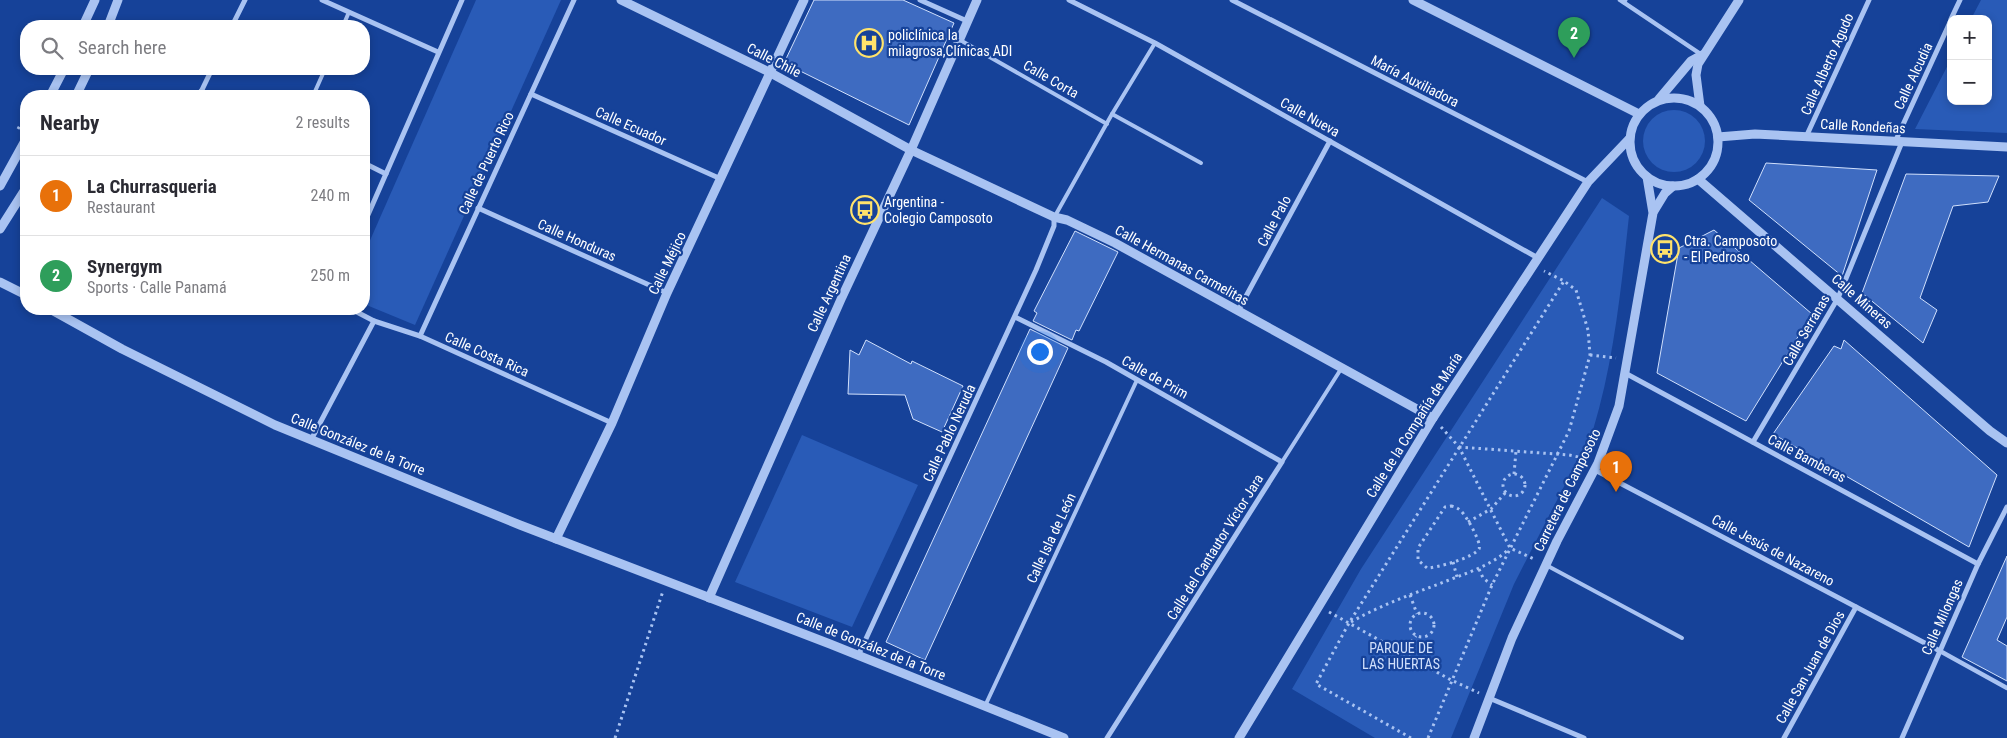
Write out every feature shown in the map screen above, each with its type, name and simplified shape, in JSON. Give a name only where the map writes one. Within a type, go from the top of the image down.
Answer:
[{"type":"street","points":[[86,20],[94,0]]},
{"type":"street","points":[[110,20],[118,0]]},
{"type":"street","points":[[235,20],[245,0]]},
{"type":"street","points":[[322,0],[367,20]]},
{"type":"street","points":[[370,210],[462,0]]},
{"type":"street","name":"Calle de Puerto Rico","points":[[420,336],[574,0]]},
{"type":"street","name":"Calle Chile","points":[[621,0],[769,72],[911,150]]},
{"type":"street","name":"Calle Méjico","points":[[556,539],[612,423],[667,293],[804,0]]},
{"type":"street","points":[[920,0],[967,21]]},
{"type":"street","name":"Calle Argentina","points":[[709,598],[977,0]]},
{"type":"street","name":"Calle Nueva","points":[[1069,0],[1155,43],[1330,141],[1535,262]]},
{"type":"street","name":"María Auxiliadora","points":[[1232,0],[1588,182]]},
{"type":"street","points":[[1413,0],[1639,114]]},
{"type":"street","points":[[1700,106],[1696,75],[1702,55],[1739,0]]},
{"type":"street","name":"Calle Alberto Agudo","points":[[1806,137],[1868,0]]},
{"type":"street","name":"Calle Alcudia","points":[[1953,15],[1960,0]]},
{"type":"street","points":[[1623,1],[1702,55]]},
{"type":"street","points":[[370,21],[438,52]]},
{"type":"street","name":"Calle Alcudia","points":[[1899,142],[1947,28]]},
{"type":"street","points":[[1658,100],[1681,98],[1700,106],[1714,123],[1718,137],[1714,161],[1698,179],[1686,184],[1673,186],[1659,184],[1647,177],[1636,165],[1631,153],[1630,139],[1632,126],[1639,114],[1658,100],[1691,61],[1702,55]]},
{"type":"street","points":[[53,90],[61,75]]},
{"type":"street","points":[[79,90],[86,75]]},
{"type":"street","points":[[202,90],[209,75]]},
{"type":"street","name":"Calle Ecuador","points":[[531,94],[721,179]]},
{"type":"street","name":"Calle Rondeñas","points":[[1718,137],[1755,134],[2007,147]]},
{"type":"street","name":"Calle de la Compañía de María","points":[[1239,738],[1433,418],[1588,182],[1630,139]]},
{"type":"street","name":"Calle Palo","points":[[1238,311],[1330,141]]},
{"type":"street","name":"Calle Serranas","points":[[1753,442],[1838,298],[1899,142]]},
{"type":"street","name":"Calle Hermanas Carmelitas","points":[[911,150],[1054,218],[1067,220],[1115,243],[1433,418]]},
{"type":"street","points":[[0,186],[20,151]]},
{"type":"street","points":[[370,166],[386,174]]},
{"type":"street","name":"Carretera de Camposoto","points":[[1647,177],[1653,213]]},
{"type":"street","name":"Calle Mineras","points":[[1698,179],[1990,431],[2007,443]]},
{"type":"street","name":"Carretera de Camposoto","points":[[1474,738],[1512,638],[1546,565],[1596,467],[1619,406],[1653,213],[1658,203],[1673,186]]},
{"type":"street","points":[[0,229],[20,197]]},
{"type":"street","name":"Calle Honduras","points":[[478,208],[667,293]]},
{"type":"street","name":"Calle Pablo Neruda","points":[[858,656],[1015,317],[1054,226],[1054,218]]},
{"type":"street","points":[[0,282],[20,292]]},
{"type":"street","name":"Calle González de la Torre","points":[[61,315],[122,349],[275,425],[556,539],[666,581]]},
{"type":"street","name":"Calle Costa Rica","points":[[362,315],[374,321],[420,336],[612,423]]},
{"type":"street","name":"Calle de Prim","points":[[1015,317],[1137,380],[1282,462]]},
{"type":"street","points":[[310,440],[374,321]]},
{"type":"street","name":"Calle Bamberas","points":[[1625,372],[1978,564]]},
{"type":"street","name":"Calle del Cantautor Víctor Jara","points":[[1107,738],[1282,462]]},
{"type":"street","name":"Calle Jesús de Nazareno","points":[[1596,467],[1940,651]]},
{"type":"street","name":"Calle Milongas","points":[[1902,738],[1978,564],[2007,507]]},
{"type":"street","name":"Calle de González de la Torre","points":[[666,581],[1064,738]]},
{"type":"street","name":"Calle San Juan de Dios","points":[[1784,738],[1856,607]]},
{"type":"street","points":[[1940,651],[2007,688]]},
{"type":"street","points":[[1489,698],[1584,738]]},
{"type":"lane","points":[[346,20],[349,12]]},
{"type":"lane","name":"Calle Corta","points":[[958,39],[1107,124]]},
{"type":"lane","points":[[1054,218],[1112,114],[1155,43]]},
{"type":"lane","points":[[316,90],[322,75]]},
{"type":"lane","points":[[1112,114],[1201,164]]},
{"type":"lane","name":"Calle del Cantautor Víctor Jara","points":[[1282,462],[1342,368]]},
{"type":"lane","name":"Calle Isla de León","points":[[985,706],[1137,380]]},
{"type":"lane","points":[[1546,565],[1682,638]]},
{"type":"path","points":[[1428,738],[1492,585],[1569,432],[1590,355],[1588,330],[1576,290],[1535,262]]},
{"type":"path","points":[[1411,738],[1316,684],[1349,623],[1564,280]]},
{"type":"path","points":[[1590,355],[1626,360]]},
{"type":"path","points":[[1433,418],[1459,447],[1510,548],[1546,565]]},
{"type":"path","points":[[1459,447],[1585,457],[1596,467]]},
{"type":"path","points":[[1514,474],[1516,451]]},
{"type":"path","points":[[1514,474],[1523,479],[1524,489],[1516,495],[1506,492],[1503,486],[1505,479],[1514,474]]},
{"type":"path","points":[[1468,522],[1490,509],[1506,492]]},
{"type":"path","points":[[1445,507],[1457,508],[1468,522],[1480,542],[1480,548],[1477,552],[1435,568],[1427,568],[1418,560],[1418,548],[1445,507]]},
{"type":"path","points":[[1349,623],[1374,608],[1479,568],[1498,559],[1510,548]]},
{"type":"path","points":[[1453,562],[1457,577]]},
{"type":"path","points":[[1479,568],[1483,578],[1492,585]]},
{"type":"path","points":[[615,738],[666,581]]},
{"type":"path","points":[[1410,595],[1417,614]]},
{"type":"path","points":[[1318,606],[1451,680],[1489,698]]},
{"type":"path","points":[[1417,614],[1429,615],[1434,626],[1428,636],[1416,636],[1410,630],[1409,622],[1417,614]]},
{"type":"path","points":[[1403,652],[1416,636]]},
{"type":"green space","points":[[476,0],[561,0],[415,325],[370,306],[370,240]]},
{"type":"green space","points":[[1981,0],[2007,0],[2007,133],[1915,129],[1947,67],[1947,105],[1992,105],[1992,15],[1973,15]]},
{"type":"green space","points":[[1674,110],[1686,112],[1696,119],[1703,129],[1705,141],[1703,153],[1696,163],[1686,170],[1674,172],[1662,170],[1652,163],[1645,153],[1643,141],[1645,129],[1652,119],[1662,112]]},
{"type":"green space","name":"PARQUE DE LAS HUERTAS","points":[[1602,198],[1629,216],[1612,351],[1593,430],[1514,584],[1451,738],[1375,738],[1292,689],[1361,569]]},
{"type":"green space","points":[[802,435],[918,485],[852,627],[735,582]]},
{"type":"building","name":"policlínica la milagrosa,Clínicas ADI","points":[[814,0],[903,0],[954,23],[909,125],[784,63]]},
{"type":"building","points":[[1766,163],[1877,170],[1842,276],[1749,200]]},
{"type":"building","points":[[1906,174],[1999,176],[1988,202],[1953,206],[1920,298],[1937,310],[1923,343],[1862,293]]},
{"type":"building","points":[[1714,230],[1812,314],[1746,421],[1657,373],[1679,248]]},
{"type":"building","points":[[1075,231],[1118,252],[1079,331],[1076,330],[1072,340],[1033,321],[1037,313],[1034,311]]},
{"type":"building","points":[[1030,329],[1068,348],[925,660],[886,642]]},
{"type":"building","points":[[866,340],[911,364],[912,361],[963,386],[942,432],[913,419],[905,395],[848,394],[850,350],[859,355]]},
{"type":"building","points":[[1844,340],[1997,475],[1969,547],[1773,434],[1834,346],[1841,349]]},
{"type":"building","points":[[2007,556],[2007,617],[1997,640],[2007,646],[2007,681],[1962,657]]},
{"type":"place","name":"policlínica la milagrosa,Clínicas ADI","points":[[869,43]]},
{"type":"place","name":"Synergym","points":[[1574,58]]},
{"type":"place","name":"Argentina - Colegio Camposoto","points":[[865,210]]},
{"type":"place","name":"Ctra. Camposoto - El Pedroso","points":[[1665,249]]},
{"type":"place","name":"La Churrasqueria","points":[[1616,492]]}]
